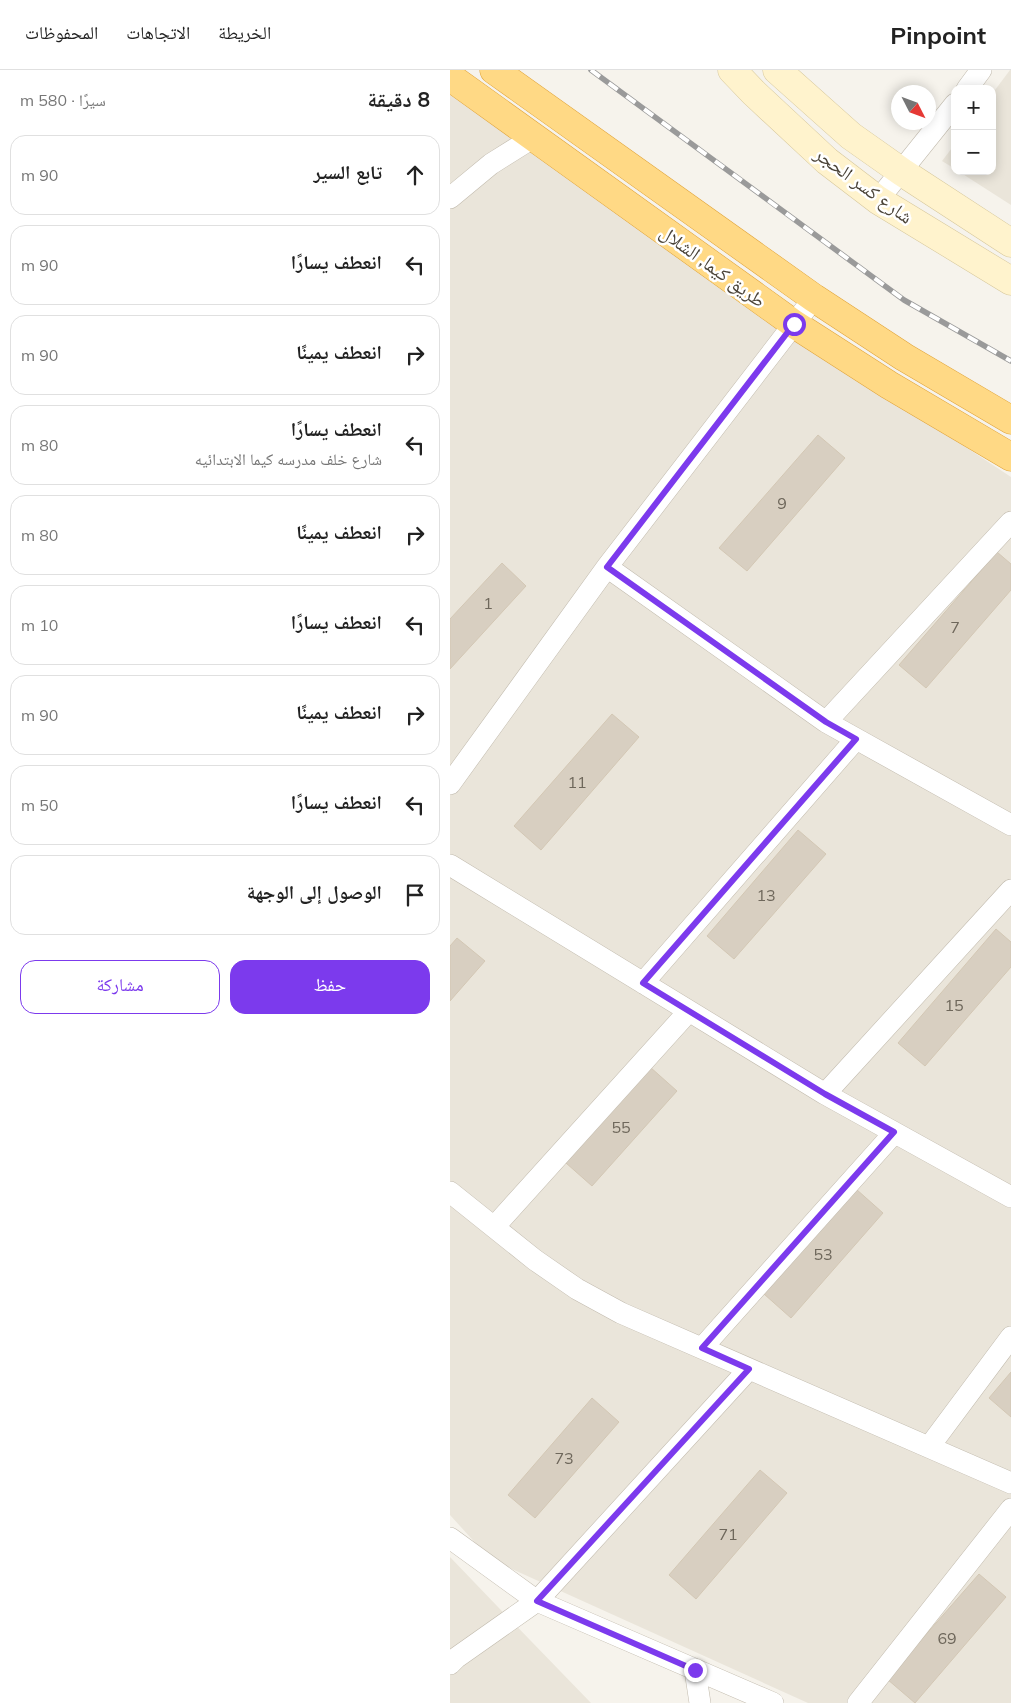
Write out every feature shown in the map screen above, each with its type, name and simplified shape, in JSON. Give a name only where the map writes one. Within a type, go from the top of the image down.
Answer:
[{"type":"highway","name":"طريق كيما, الشلال","points":[[494,70],[814,298],[904,357],[1011,420]]},
{"type":"highway","name":"طريق كيما, الشلال","points":[[450,77],[794,324],[889,385],[1011,457]]},
{"type":"main road","name":"شارع كسر الحجر","points":[[732,70],[827,161],[878,200],[1011,281]]},
{"type":"main road","name":"شارع كسر الحجر","points":[[778,70],[851,136],[1011,244]]},
{"type":"street","points":[[969,85],[981,70]]},
{"type":"street","points":[[878,200],[951,109]]},
{"type":"street","points":[[450,198],[491,164],[534,137]]},
{"type":"street","points":[[450,784],[607,567],[814,298]]},
{"type":"street","points":[[826,722],[1011,522]]},
{"type":"street","points":[[607,567],[826,722],[1011,825]]},
{"type":"street","points":[[643,983],[856,739]]},
{"type":"street","points":[[450,865],[825,1094],[1011,1197]]},
{"type":"street","points":[[825,1094],[1011,890]]},
{"type":"street","points":[[494,1227],[690,1011]]},
{"type":"street","points":[[702,1348],[894,1132]]},
{"type":"street","points":[[450,1192],[535,1260],[577,1289],[621,1313],[1011,1483]]},
{"type":"street","points":[[929,1447],[1011,1336]]},
{"type":"street","points":[[450,1664],[537,1601],[749,1369]]},
{"type":"street","points":[[858,1703],[1011,1509]]},
{"type":"street","points":[[450,1540],[537,1601],[773,1703]]},
{"type":"street","points":[[695,1670],[700,1703]]},
{"type":"shaded area","points":[[1011,70],[1011,205],[964,175],[996,175],[996,89]]},
{"type":"shaded area","points":[[450,88],[751,305],[1011,477],[1011,1703],[808,1703],[490,1559],[450,1515]]},
{"type":"shaded area","points":[[951,149],[951,167],[942,161]]},
{"type":"shaded area","points":[[450,1557],[498,1607],[591,1703],[450,1703]]},
{"type":"building","points":[[818,435],[845,458],[747,571],[719,548]]},
{"type":"building","points":[[997,552],[1011,564],[1011,590],[926,688],[899,665]]},
{"type":"building","points":[[502,563],[526,586],[450,669],[450,619]]},
{"type":"building","points":[[612,714],[639,737],[541,850],[514,826]]},
{"type":"building","points":[[798,830],[826,854],[734,959],[707,936]]},
{"type":"building","points":[[996,929],[1011,942],[1011,967],[925,1066],[898,1043]]},
{"type":"building","points":[[457,938],[485,961],[450,1001],[450,946]]},
{"type":"building","points":[[650,1067],[677,1091],[592,1186],[566,1163]]},
{"type":"building","points":[[856,1189],[883,1213],[791,1318],[764,1294]]},
{"type":"building","points":[[1011,1372],[1011,1417],[989,1398]]},
{"type":"building","points":[[592,1398],[619,1422],[535,1518],[508,1495]]},
{"type":"building","points":[[760,1470],[787,1493],[696,1599],[669,1575]]},
{"type":"building","points":[[979,1574],[1006,1597],[915,1703],[887,1679]]},
{"type":"railway","points":[[591,70],[904,300],[1011,361]]},
{"type":"route","points":[[695,1670],[537,1601],[749,1369],[702,1348],[894,1132],[825,1094],[643,983],[856,739],[826,722],[607,567],[794,324]]}]
